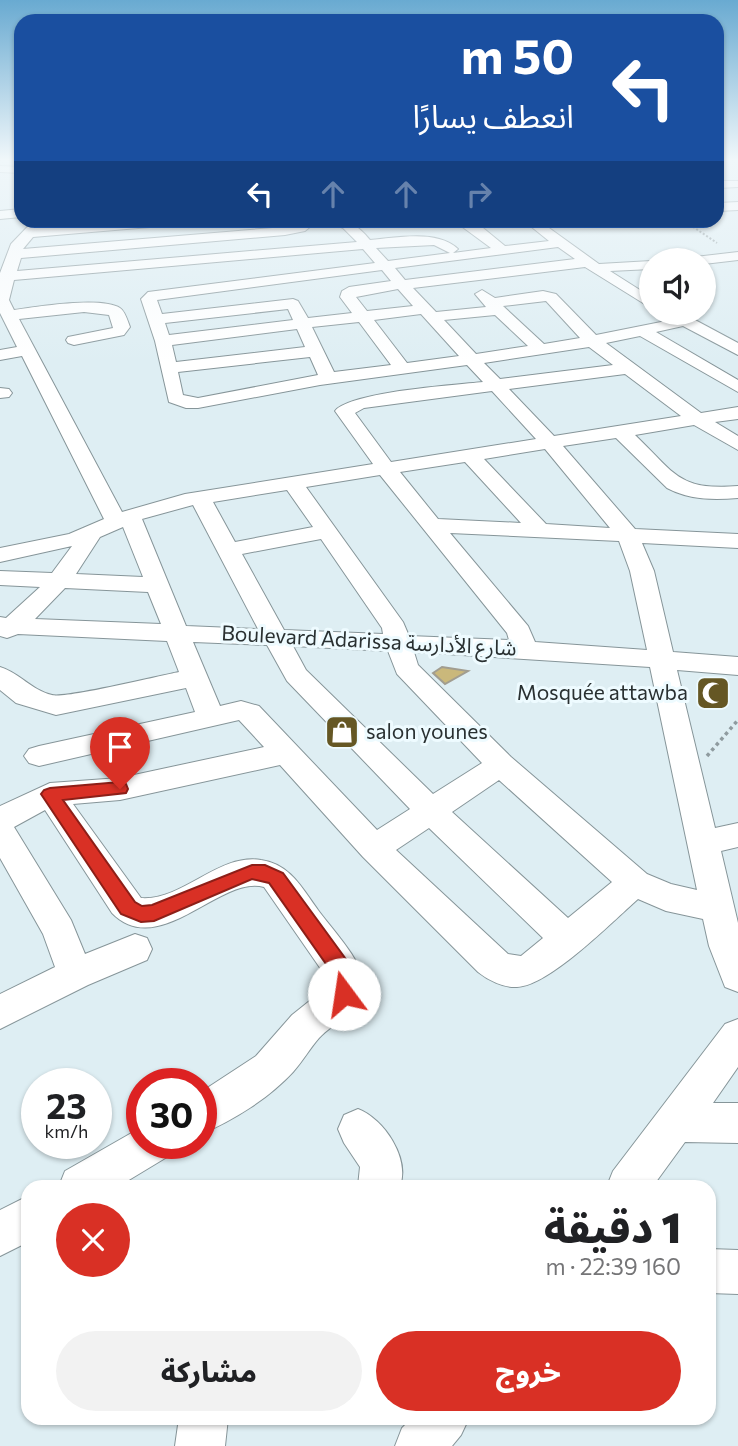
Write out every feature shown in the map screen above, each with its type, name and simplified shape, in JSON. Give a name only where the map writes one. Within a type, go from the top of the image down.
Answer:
[{"type":"street","points":[[34,228],[14,254],[3,277],[4,305],[158,585],[211,718]]},
{"type":"street","points":[[103,228],[285,231],[298,228]]},
{"type":"street","points":[[352,228],[361,235],[401,284],[495,387],[550,443],[627,534],[642,571],[704,843],[723,895],[726,946],[738,976]]},
{"type":"street","points":[[475,228],[502,250]]},
{"type":"street","points":[[541,228],[639,295]]},
{"type":"street","points":[[560,228],[617,267]]},
{"type":"street","points":[[14,254],[173,230]]},
{"type":"street","points":[[3,277],[213,257],[436,241],[460,256]]},
{"type":"street","points":[[562,243],[153,295],[149,299],[163,341],[175,398],[181,402],[198,403],[240,395],[236,382],[248,376],[256,378],[262,391],[402,368],[593,342],[670,325]]},
{"type":"street","points":[[716,258],[736,256]]},
{"type":"street","points":[[213,257],[233,284]]},
{"type":"street","points":[[402,368],[348,298],[349,291],[592,265],[639,266]]},
{"type":"street","points":[[463,277],[541,350]]},
{"type":"street","points":[[204,288],[217,312]]},
{"type":"street","points":[[163,341],[543,296],[551,298],[593,342],[697,419],[738,444]]},
{"type":"street","points":[[156,319],[291,303],[296,306],[328,379]]},
{"type":"street","points":[[4,305],[84,307],[115,311],[122,327],[118,332],[74,340]]},
{"type":"street","points":[[692,325],[738,350]]},
{"type":"street","points":[[644,332],[738,387]]},
{"type":"street","points":[[0,355],[29,350]]},
{"type":"street","points":[[169,368],[316,351]]},
{"type":"street","points":[[524,649],[520,632],[386,469],[344,414],[346,408],[360,403],[628,368]]},
{"type":"street","points":[[0,555],[90,534],[123,519],[200,498],[738,412]]},
{"type":"street","points":[[621,432],[674,484],[684,490],[698,493],[738,492]]},
{"type":"street","points":[[470,456],[539,530]]},
{"type":"street","points":[[293,483],[394,628],[406,668],[501,765],[635,883],[666,897],[723,895]]},
{"type":"street","points":[[200,498],[296,675],[431,811],[568,939]]},
{"type":"street","points":[[430,525],[738,541]]},
{"type":"street","points":[[229,550],[326,531]]},
{"type":"street","points":[[4,629],[59,581],[80,553],[90,534]]},
{"type":"street","points":[[0,578],[158,585]]},
{"type":"street","name":"Boulevard Adarissa شارع الأدارسة","points":[[4,629],[397,642],[738,666]]},
{"type":"street","points":[[0,676],[26,697],[56,706],[193,678]]},
{"type":"street","points":[[39,756],[241,710],[249,713],[374,848],[490,961],[503,970],[524,972],[635,883]]},
{"type":"street","points":[[0,820],[50,794],[120,789],[286,753]]},
{"type":"street","points":[[374,848],[501,765]]},
{"type":"street","points":[[50,794],[124,903],[133,912],[154,913],[238,876],[265,872],[276,878],[344,974],[346,987],[340,1000],[310,1022],[278,1062],[254,1082],[217,1104]]},
{"type":"street","points":[[0,830],[59,930],[75,975]]},
{"type":"street","points":[[704,843],[738,835]]},
{"type":"street","points":[[0,1012],[135,949]]},
{"type":"street","points":[[632,1180],[738,1035]]},
{"type":"street","points":[[676,1122],[738,1123]]},
{"type":"street","points":[[358,1129],[381,1164],[384,1175],[382,1180]]},
{"type":"street","points":[[90,1180],[126,1159]]},
{"type":"street","points":[[0,1234],[21,1222]]},
{"type":"street","points":[[716,1271],[738,1272]]},
{"type":"street","points":[[200,1446],[203,1425]]},
{"type":"street","points":[[420,1446],[438,1425]]},
{"type":"path","points":[[693,228],[706,239],[730,249],[736,256]]},
{"type":"path","points":[[685,763],[711,755],[738,720]]},
{"type":"building","points":[[442,667],[468,671],[445,684],[433,673]]},
{"type":"place","name":"Mosquée attawba","points":[[713,693]]},
{"type":"place","name":"salon younes","points":[[342,732]]},
{"type":"route","points":[[120,789],[50,794],[128,908],[141,914],[154,913],[238,876],[265,872],[276,878],[341,969],[346,981],[344,994]]}]
